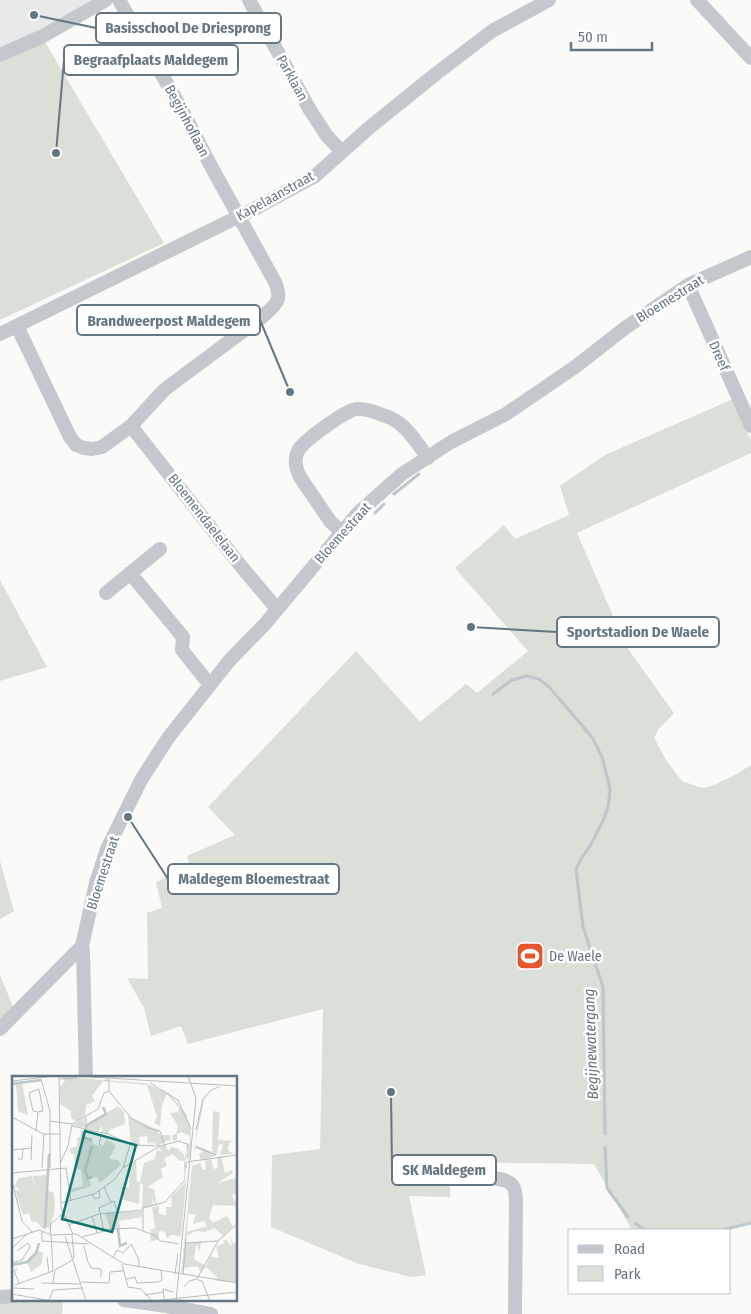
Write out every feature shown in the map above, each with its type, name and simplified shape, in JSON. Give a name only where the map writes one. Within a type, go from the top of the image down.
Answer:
[{"type":"street","points":[[0,55],[43,36],[106,0]]},
{"type":"street","name":"Begijnhoflaan","points":[[119,0],[240,216]]},
{"type":"street","name":"Parklaan","points":[[249,0],[310,110],[327,136],[342,152]]},
{"type":"street","name":"Kapelaanstraat","points":[[0,334],[254,209],[315,176],[430,79],[492,31],[549,0]]},
{"type":"street","points":[[697,0],[751,58]]},
{"type":"street","points":[[17,326],[70,437],[76,444],[84,448],[102,447],[131,426],[164,390],[262,317],[273,308],[279,299],[279,290],[240,216]]},
{"type":"street","name":"Bloemestraat","points":[[86,1076],[82,946],[96,883],[107,849],[141,780],[168,738],[228,661],[265,624],[358,513],[402,474],[450,442],[506,414],[575,367],[625,328],[688,285],[751,257]]},
{"type":"street","name":"Dreef","points":[[688,285],[751,426]]},
{"type":"street","points":[[341,532],[330,521],[296,469],[297,453],[303,444],[317,432],[354,408],[363,409],[396,420],[416,441],[428,458]]},
{"type":"street","name":"Bloemendaelelaan","points":[[131,426],[277,609]]},
{"type":"street","points":[[106,593],[160,549]]},
{"type":"street","points":[[130,573],[183,637],[182,650],[210,685]]},
{"type":"street","points":[[0,1029],[82,946]]},
{"type":"street","points":[[469,1177],[502,1179],[514,1186],[516,1200],[515,1314]]},
{"type":"street","points":[[138,1302],[211,1314]]},
{"type":"shaded area","points":[[0,0],[95,0],[0,49]]},
{"type":"green space","points":[[45,42],[164,243],[0,320],[0,63]]},
{"type":"green space","name":"De Waele","points":[[733,399],[751,441],[751,453],[577,533],[626,646],[674,713],[658,730],[654,738],[666,760],[682,781],[702,788],[714,785],[751,765],[751,1223],[727,1229],[631,1229],[594,1164],[451,1162],[450,1197],[409,1196],[426,1275],[411,1277],[359,1264],[271,1227],[272,1155],[320,1149],[323,1009],[188,1044],[181,1026],[151,1036],[144,1008],[127,978],[148,979],[147,913],[162,908],[156,882],[190,867],[187,856],[235,835],[208,807],[356,651],[420,722],[466,684],[477,693],[528,651],[455,568],[504,525],[515,539],[569,515],[560,486],[605,455]]},
{"type":"green space","points":[[0,580],[47,667],[0,681]]},
{"type":"green space","points":[[0,861],[14,911],[0,919]]},
{"type":"green space","points":[[0,975],[14,1009],[0,1023]]},
{"type":"green space","points":[[63,1302],[62,1314],[0,1314],[0,1303]]},
{"type":"waterway","name":"Begijnewatergang","points":[[394,494],[419,474]]},
{"type":"waterway","name":"Begijnewatergang","points":[[375,513],[384,504]]},
{"type":"waterway","name":"Begijnewatergang","points":[[493,694],[512,680],[527,676],[539,679],[549,687],[592,737],[602,757],[608,780],[610,791],[608,807],[603,821],[576,869],[583,927],[603,987],[605,1134]]},
{"type":"waterway","name":"Begijnewatergang","points":[[605,1147],[607,1188],[628,1217]]},
{"type":"waterway","name":"Begijnewatergang","points":[[635,1223],[644,1229]]},
{"type":"waterway","name":"Begijnewatergang","points":[[726,1229],[751,1223]]},
{"type":"place","name":"Basisschool De Driesprong","points":[[34,15]]},
{"type":"place","name":"Begraafplaats Maldegem","points":[[56,153]]},
{"type":"place","name":"Brandweerpost Maldegem","points":[[290,392]]},
{"type":"place","name":"Sportstadion De Waele","points":[[471,627]]},
{"type":"place","name":"Maldegem Bloemestraat","points":[[128,817]]},
{"type":"place","name":"De Waele","points":[[530,956]]},
{"type":"place","name":"SK Maldegem","points":[[391,1092]]}]
